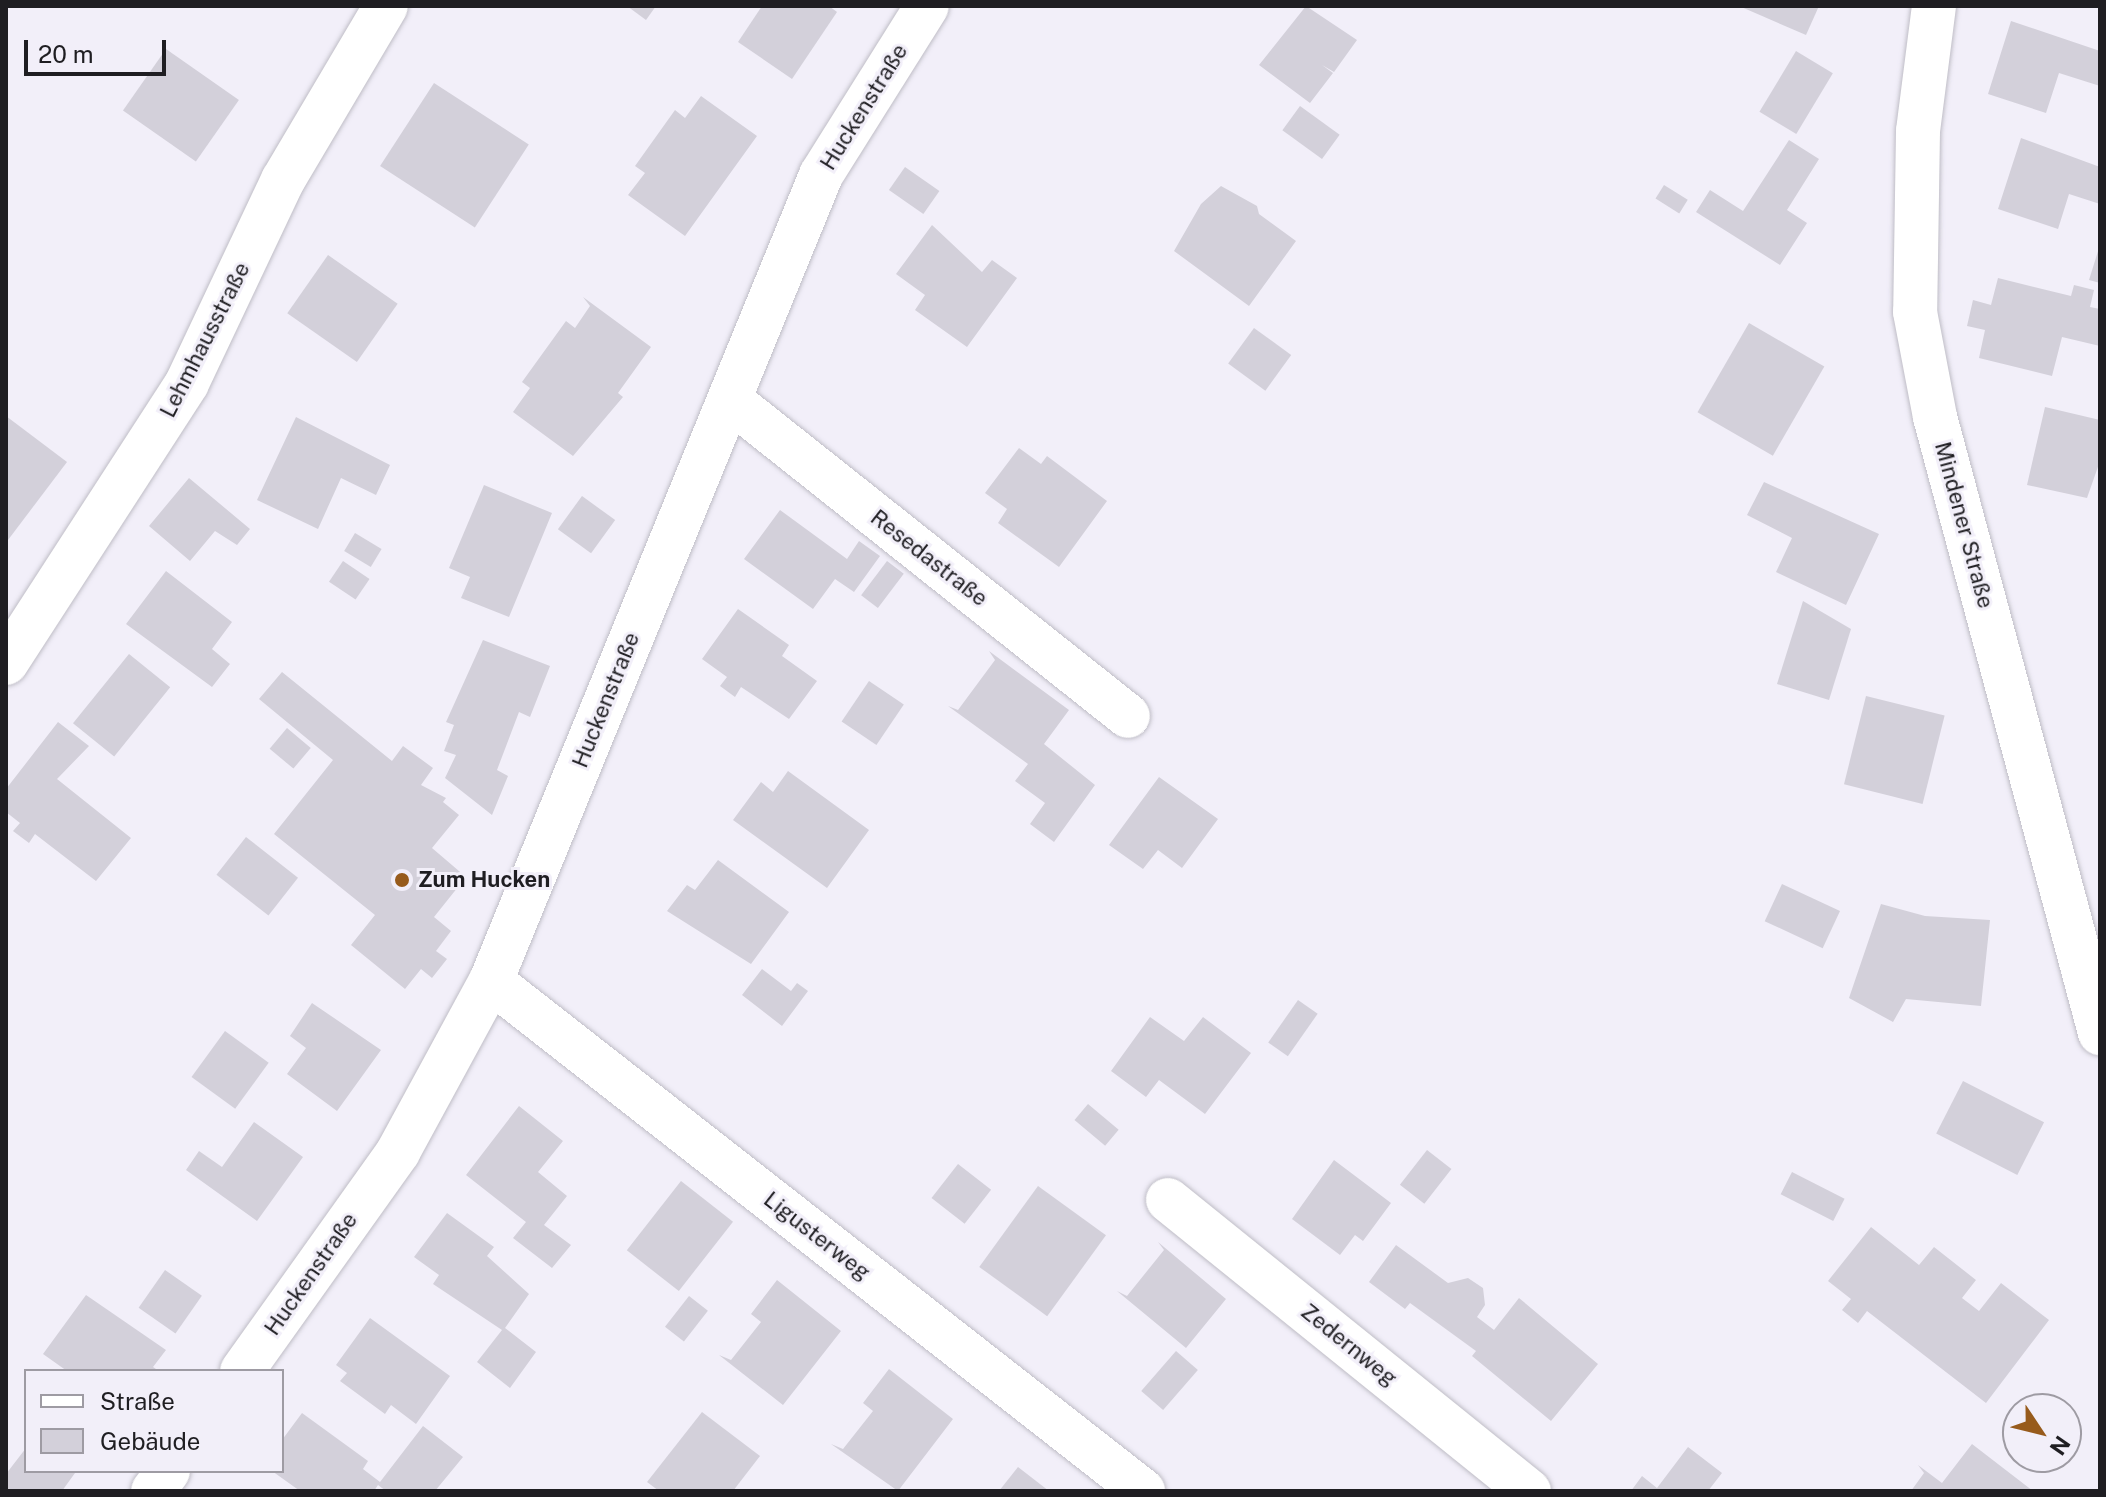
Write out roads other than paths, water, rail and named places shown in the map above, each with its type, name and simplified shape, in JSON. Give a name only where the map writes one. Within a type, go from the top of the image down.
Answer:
[{"type":"street","name":"Lehmhausstraße","points":[[6,663],[187,383],[283,180],[386,6]]},
{"type":"street","name":"Huckenstraße","points":[[243,1369],[398,1152],[491,981],[821,175],[927,6]]},
{"type":"street","name":"Mindener Straße","points":[[1934,6],[1918,131],[1915,312],[1935,417],[2100,1033]]},
{"type":"street","name":"Resedastraße","points":[[730,400],[1128,716]]},
{"type":"street","name":"Ligusterweg","points":[[491,981],[1143,1491]]},
{"type":"street","name":"Zedernweg","points":[[1168,1200],[1529,1491]]},
{"type":"street","points":[[153,1491],[166,1473]]},
{"type":"place","name":"Zum Hucken","points":[[402,880]]}]
